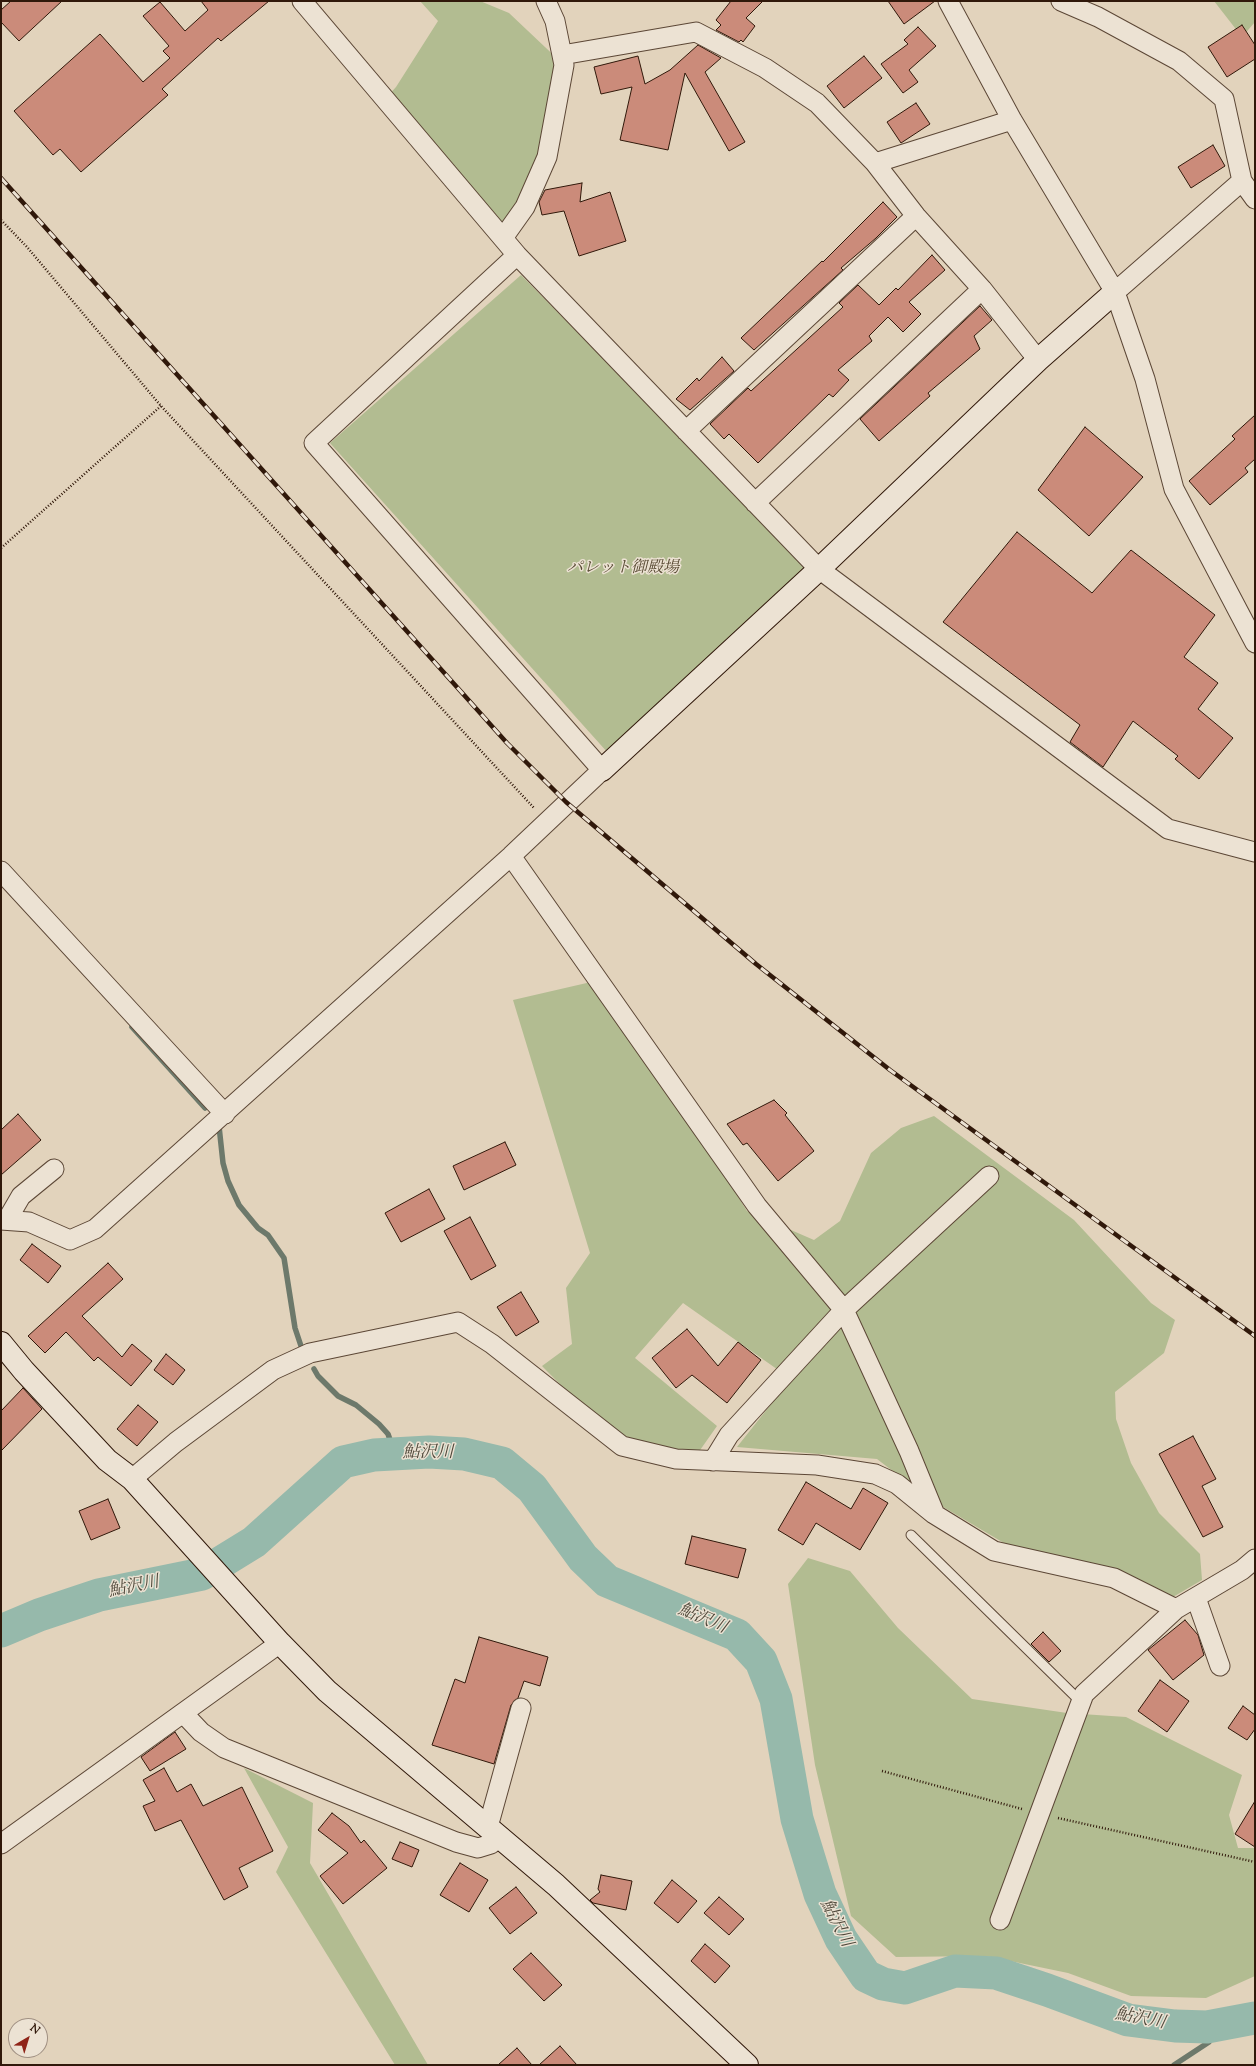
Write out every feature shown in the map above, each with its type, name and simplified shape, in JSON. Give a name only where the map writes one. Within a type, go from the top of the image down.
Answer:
[{"type":"street","points":[[302,1],[517,255],[819,569],[1168,830],[1255,852]]},
{"type":"street","points":[[503,238],[525,207],[547,157],[564,64],[555,21],[546,1]]},
{"type":"street","points":[[948,1],[1012,120],[1115,292],[1144,379],[1174,489],[1255,643]]},
{"type":"street","points":[[1062,1],[1098,17],[1179,61],[1224,98],[1242,181],[1255,199]]},
{"type":"street","points":[[562,55],[696,32],[765,68],[817,103],[875,163],[916,216],[982,289],[1038,360]]},
{"type":"street","points":[[875,163],[1012,120]]},
{"type":"street","points":[[4,1220],[29,1222],[70,1240],[95,1229],[511,856],[819,569],[1038,360],[1242,181]]},
{"type":"street","points":[[686,431],[916,216]]},
{"type":"street","points":[[517,255],[314,443],[602,770]]},
{"type":"street","points":[[755,503],[982,289]]},
{"type":"street","points":[[511,856],[757,1206],[844,1310],[909,1451],[934,1514]]},
{"type":"street","points":[[1,870],[224,1114]]},
{"type":"street","points":[[4,1220],[21,1196],[54,1169]]},
{"type":"street","points":[[714,1461],[729,1434],[844,1310],[989,1176]]},
{"type":"street","points":[[132,1479],[176,1442],[273,1370],[310,1353],[458,1322],[492,1344],[622,1446],[676,1459],[817,1464],[875,1474],[897,1484],[934,1514],[994,1551],[1114,1578],[1176,1610]]},
{"type":"street","points":[[1,1343],[24,1371],[107,1460],[132,1479],[199,1555],[326,1691],[556,1885],[737,2062]]},
{"type":"street","points":[[1000,1920],[1084,1694],[1176,1610],[1242,1570],[1255,1560]]},
{"type":"street","points":[[1196,1598],[1220,1666]]},
{"type":"street","points":[[1,1844],[280,1643]]},
{"type":"street","points":[[183,1713],[201,1732],[224,1748],[456,1842],[478,1848],[491,1844],[521,1708]]},
{"type":"lane","points":[[910,1535],[1081,1702]]},
{"type":"path","points":[[1,220],[161,406],[547,822]]},
{"type":"path","points":[[1,548],[161,406]]},
{"type":"path","points":[[882,1771],[1040,1814],[1255,1862]]},
{"type":"green space","points":[[420,1],[480,1],[509,13],[564,65],[538,179],[503,238],[385,99],[396,87],[438,21]]},
{"type":"green space","points":[[1214,1],[1255,1],[1255,22],[1242,37]]},
{"type":"green space","name":"パレット御殿場","points":[[521,275],[815,573],[617,763],[330,443]]},
{"type":"green space","points":[[591,982],[703,1141],[747,1211],[814,1240],[840,1221],[871,1153],[901,1128],[934,1116],[1074,1220],[1151,1303],[1175,1320],[1164,1353],[1115,1392],[1116,1419],[1131,1463],[1159,1513],[1200,1554],[1202,1580],[1173,1597],[1014,1549],[928,1498],[877,1459],[737,1447],[791,1379],[683,1303],[635,1358],[717,1426],[698,1453],[611,1436],[542,1366],[572,1344],[566,1288],[590,1253],[513,1000]]},
{"type":"green space","points":[[808,1558],[850,1571],[898,1628],[972,1699],[1067,1713],[1126,1717],[1242,1775],[1229,1815],[1238,1848],[1255,1848],[1255,1976],[1206,1998],[1131,1996],[1068,1973],[986,1956],[896,1957],[851,1916],[815,1765],[788,1584]]},
{"type":"green space","points":[[244,1768],[313,1803],[310,1863],[428,2065],[395,2065],[276,1872],[288,1847]]},
{"type":"building","points":[[11,1],[62,1],[19,41],[1,22],[1,10]]},
{"type":"building","points":[[201,1],[269,1],[221,41],[218,38],[162,89],[168,95],[81,172],[60,149],[53,155],[14,111],[100,34],[143,82],[170,58],[163,51],[169,46],[143,16],[160,2],[185,31],[208,10]]},
{"type":"building","points":[[731,1],[763,1],[746,18],[755,26],[743,42],[741,40],[739,42],[716,30],[721,25],[716,20]]},
{"type":"building","points":[[888,1],[935,1],[904,24]]},
{"type":"building","points":[[1242,25],[1255,45],[1255,59],[1227,77],[1208,47]]},
{"type":"building","points":[[918,27],[936,46],[909,70],[918,82],[903,93],[881,64],[908,44],[904,40]]},
{"type":"building","points":[[698,45],[721,58],[705,72],[745,142],[729,151],[685,73],[668,150],[620,140],[632,87],[601,94],[594,67],[638,56],[645,84],[670,70]]},
{"type":"building","points":[[864,56],[882,78],[844,108],[827,86]]},
{"type":"building","points":[[916,103],[930,124],[901,143],[887,122]]},
{"type":"building","points":[[1213,145],[1225,166],[1191,188],[1178,167]]},
{"type":"building","points":[[582,183],[580,202],[610,192],[626,241],[579,256],[564,211],[542,215],[539,202],[545,190]]},
{"type":"building","points":[[883,202],[897,217],[876,238],[841,268],[843,270],[754,350],[741,338],[822,261],[823,262]]},
{"type":"building","points":[[932,255],[945,270],[909,302],[921,314],[903,332],[888,317],[869,336],[872,341],[838,370],[849,380],[833,397],[829,394],[758,463],[729,434],[724,439],[710,424],[748,388],[751,391],[843,307],[839,303],[858,285],[879,305],[896,288],[898,290]]},
{"type":"building","points":[[980,306],[992,320],[974,336],[980,349],[928,393],[930,396],[879,441],[860,419]]},
{"type":"building","points":[[722,357],[734,371],[690,410],[676,399],[697,378],[699,381]]},
{"type":"building","points":[[1255,415],[1255,459],[1245,468],[1248,472],[1210,505],[1189,481],[1235,439],[1232,436]]},
{"type":"building","points":[[1085,427],[1143,477],[1089,536],[1038,490]]},
{"type":"building","points":[[1017,532],[1092,593],[1131,550],[1215,615],[1184,657],[1218,683],[1198,709],[1233,738],[1199,779],[1175,759],[1178,756],[1133,721],[1103,767],[1070,742],[1080,725],[943,622]]},
{"type":"building","points":[[774,1100],[787,1113],[785,1115],[814,1151],[778,1181],[747,1143],[743,1145],[727,1124]]},
{"type":"building","points":[[18,1114],[41,1140],[1,1175],[1,1130]]},
{"type":"building","points":[[505,1142],[516,1165],[464,1190],[453,1166]]},
{"type":"building","points":[[429,1189],[445,1219],[401,1242],[385,1213]]},
{"type":"building","points":[[470,1217],[496,1266],[471,1280],[444,1231]]},
{"type":"building","points":[[32,1244],[61,1266],[48,1283],[20,1260]]},
{"type":"building","points":[[108,1263],[123,1279],[82,1316],[122,1357],[132,1344],[152,1361],[131,1386],[98,1357],[94,1361],[66,1332],[45,1353],[28,1336]]},
{"type":"building","points":[[521,1292],[539,1322],[516,1336],[497,1307]]},
{"type":"building","points":[[687,1329],[718,1366],[738,1342],[761,1360],[727,1403],[692,1375],[676,1388],[652,1358]]},
{"type":"building","points":[[166,1354],[185,1370],[173,1385],[154,1370]]},
{"type":"building","points":[[23,1388],[42,1409],[1,1451],[1,1411]]},
{"type":"building","points":[[138,1405],[158,1422],[137,1446],[117,1429]]},
{"type":"building","points":[[1193,1436],[1216,1479],[1202,1486],[1223,1527],[1203,1537],[1159,1454]]},
{"type":"building","points":[[806,1482],[851,1509],[863,1488],[888,1503],[860,1550],[816,1523],[803,1545],[778,1530]]},
{"type":"building","points":[[108,1499],[120,1528],[91,1540],[79,1511]]},
{"type":"building","points":[[692,1536],[746,1549],[738,1578],[685,1564]]},
{"type":"building","points":[[1185,1620],[1198,1635],[1204,1655],[1173,1680],[1148,1650]]},
{"type":"building","points":[[1043,1632],[1061,1651],[1049,1662],[1031,1644]]},
{"type":"building","points":[[479,1637],[548,1657],[540,1686],[524,1681],[518,1698],[511,1705],[494,1764],[432,1745],[455,1679],[465,1683]]},
{"type":"building","points":[[1160,1680],[1189,1701],[1167,1732],[1138,1711]]},
{"type":"building","points":[[1243,1706],[1255,1715],[1255,1729],[1247,1740],[1228,1728]]},
{"type":"building","points":[[175,1732],[186,1749],[150,1771],[141,1757]]},
{"type":"building","points":[[164,1768],[177,1792],[191,1784],[203,1806],[242,1787],[273,1851],[239,1868],[248,1887],[224,1900],[181,1820],[155,1831],[143,1806],[155,1801],[143,1780]]},
{"type":"building","points":[[1255,1801],[1255,1847],[1235,1834]]},
{"type":"building","points":[[332,1813],[349,1826],[361,1843],[364,1840],[387,1868],[343,1904],[320,1876],[348,1853],[318,1830]]},
{"type":"building","points":[[400,1842],[419,1850],[412,1867],[392,1859]]},
{"type":"building","points":[[460,1863],[488,1880],[469,1912],[440,1895]]},
{"type":"building","points":[[601,1875],[632,1881],[626,1910],[593,1903],[590,1900],[600,1892],[598,1889]]},
{"type":"building","points":[[672,1880],[697,1901],[678,1923],[654,1903]]},
{"type":"building","points":[[516,1887],[537,1913],[510,1934],[489,1908]]},
{"type":"building","points":[[719,1897],[744,1919],[729,1935],[704,1913]]},
{"type":"building","points":[[705,1944],[730,1966],[715,1983],[691,1961]]},
{"type":"building","points":[[531,1953],[562,1985],[544,2001],[513,1969]]},
{"type":"building","points":[[560,2046],[577,2065],[539,2065]]},
{"type":"building","points":[[517,2048],[532,2065],[498,2065]]},
{"type":"waterway","points":[[132,1027],[205,1108]]},
{"type":"waterway","points":[[219,1126],[223,1163],[228,1181],[239,1205],[258,1228],[268,1235],[284,1258],[295,1328],[302,1349]]},
{"type":"waterway","points":[[314,1369],[318,1376],[338,1396],[356,1405],[379,1424],[388,1434],[395,1454]]},
{"type":"waterway","name":"鮎沢川","points":[[1,1631],[39,1615],[99,1595],[202,1574],[254,1542],[343,1462],[374,1455],[429,1452],[464,1454],[502,1463],[532,1488],[583,1558],[607,1581],[737,1635],[761,1661],[776,1699],[797,1819],[820,1894],[841,1939],[866,1976],[883,1984],[905,1988],[955,1971],[996,1973],[1128,2020],[1175,2026],[1207,2027],[1255,2018]]},
{"type":"waterway","points":[[1174,2065],[1209,2042],[1222,2024]]},
{"type":"railway","points":[[1,178],[507,743],[566,802],[756,964],[890,1070],[1255,1336]]}]
